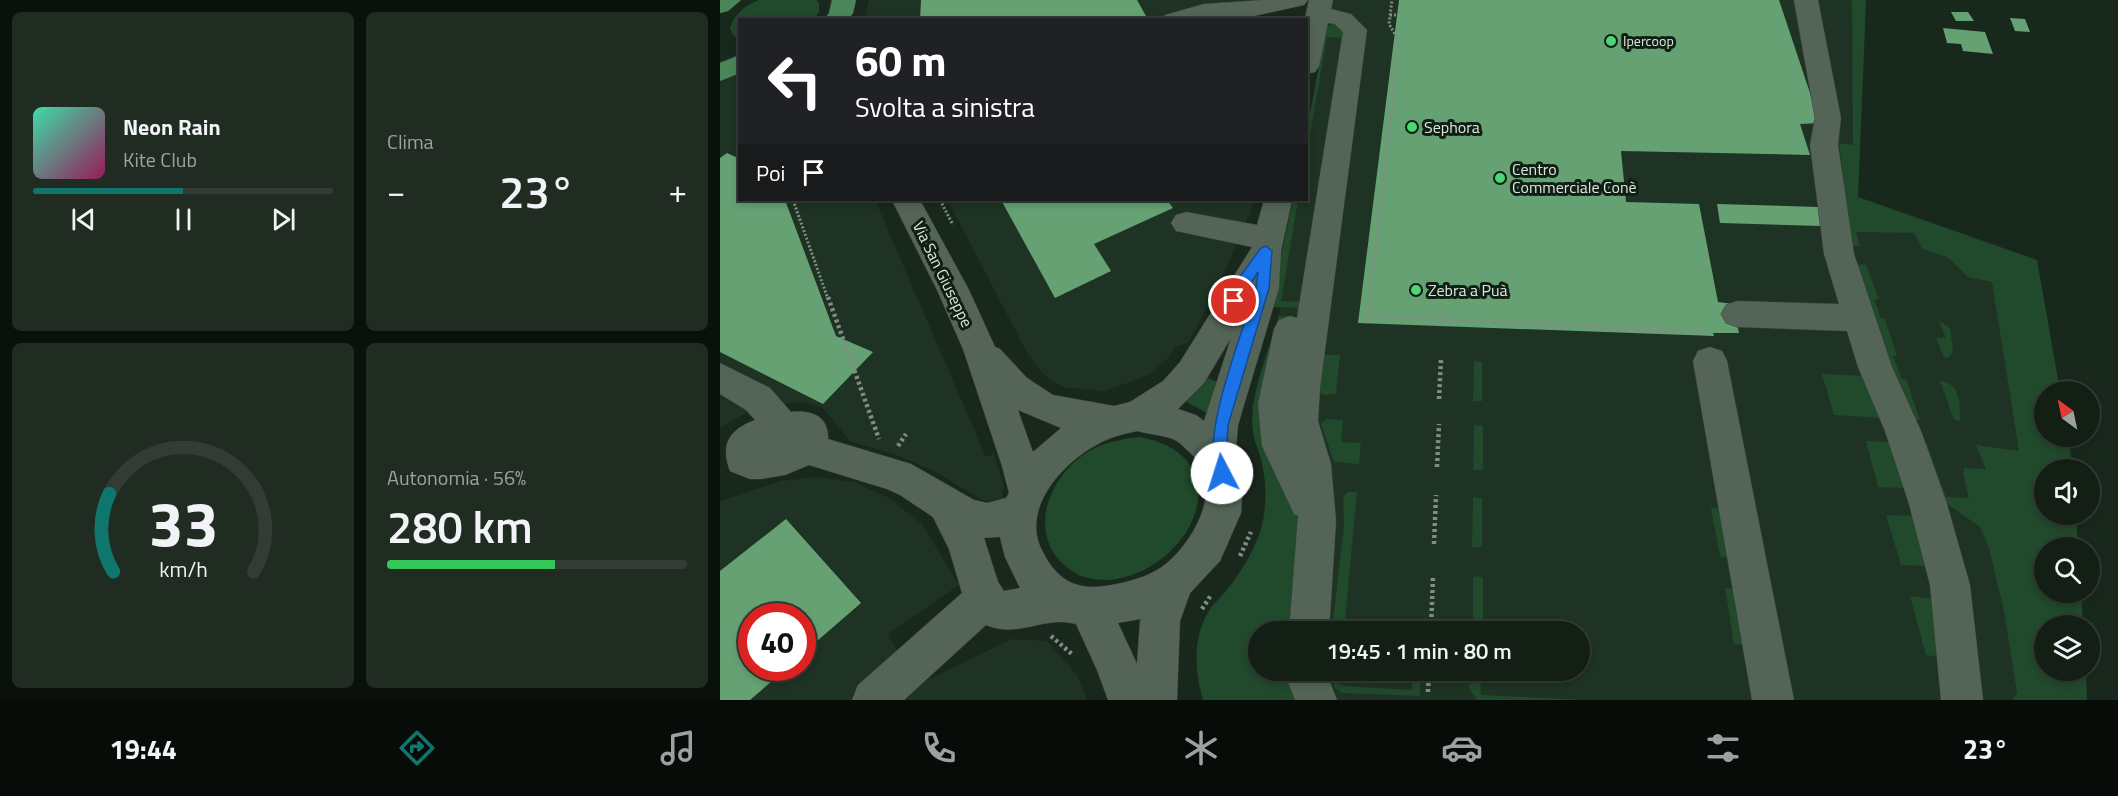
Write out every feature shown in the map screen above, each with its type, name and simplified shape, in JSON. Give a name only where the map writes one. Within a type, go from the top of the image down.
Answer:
[{"type":"main road","points":[[720,6],[729,0]]},
{"type":"main road","points":[[720,52],[738,56]]},
{"type":"main road","points":[[720,73],[738,64]]},
{"type":"street","points":[[720,6],[721,0]]},
{"type":"street","points":[[1806,0],[1828,118],[1824,145],[1833,224],[1839,254],[1875,367],[1903,431],[1928,504],[1950,585],[1962,700]]},
{"type":"street","points":[[1181,18],[1217,9],[1254,9],[1281,18]]},
{"type":"street","points":[[1254,9],[1279,18]]},
{"type":"street","points":[[1310,28],[1343,19],[1354,26],[1355,30],[1303,388],[1301,421],[1312,464],[1317,521],[1310,621]]},
{"type":"street","name":"Via San Giuseppe","points":[[907,201],[953,290],[979,348],[1020,466],[1024,502],[1019,544],[1024,560],[1041,586],[1116,664],[1129,700]]},
{"type":"street","points":[[1218,459],[1221,425],[1263,288],[1268,245],[1278,201]]},
{"type":"street","points":[[1186,223],[1268,245]]},
{"type":"street","points":[[1125,418],[1162,402],[1180,387],[1220,331],[1241,285],[1268,245]]},
{"type":"street","points":[[1773,700],[1720,336],[1859,318]]},
{"type":"street","points":[[1290,329],[1275,404],[1280,446],[1317,521]]},
{"type":"street","name":"Via San Giuseppe","points":[[979,348],[1006,382],[1027,399],[1046,410],[1075,417],[1160,417],[1181,423],[1203,438],[1218,459],[1226,488],[1224,510],[1209,545],[1194,565],[1174,583],[1147,598],[1118,607],[1066,613]]},
{"type":"street","points":[[720,377],[758,399],[795,438],[825,455],[899,477],[921,487],[946,507],[968,516],[994,522],[1008,519],[1024,502]]},
{"type":"street","name":"Via San Giuseppe","points":[[1024,502],[1050,457],[1069,441],[1089,428],[1125,418]]},
{"type":"street","points":[[732,464],[749,440],[762,432],[795,438]]},
{"type":"street","points":[[946,507],[967,544],[981,591],[991,606],[1002,611],[1066,613]]},
{"type":"street","name":"Via San Giuseppe","points":[[1156,700],[1160,621],[1174,583]]},
{"type":"street","points":[[873,700],[986,598]]},
{"type":"street","points":[[1308,681],[1316,700]]},
{"type":"path","points":[[1366,324],[1399,41],[1389,24],[1392,0]]},
{"type":"path","points":[[1390,15],[1397,15]]},
{"type":"path","points":[[793,201],[882,447]]},
{"type":"path","points":[[941,201],[956,231]]},
{"type":"path","points":[[1442,313],[1442,326]]},
{"type":"path","points":[[1368,316],[1720,336]]},
{"type":"path","points":[[1439,399],[1441,359]]},
{"type":"path","points":[[1437,467],[1439,424]]},
{"type":"path","points":[[894,449],[900,445],[906,434]]},
{"type":"path","points":[[1434,544],[1436,495]]},
{"type":"path","points":[[1431,621],[1433,577]]},
{"type":"path","points":[[1066,613],[1064,645],[1078,661]]},
{"type":"path","points":[[1428,681],[1428,692]]},
{"type":"shaded area","points":[[869,0],[1866,0],[1858,197],[2037,260],[2058,381],[2034,381],[2034,447],[2070,447],[2071,459],[2034,459],[2034,525],[2077,525],[2077,537],[2034,537],[2034,603],[2082,603],[2082,615],[2034,615],[2034,681],[2086,681],[2087,700],[1203,700],[1198,682],[1196,654],[1200,631],[1209,611],[1240,573],[1257,543],[1263,519],[1266,490],[1262,463],[1253,433],[1252,407],[1281,308],[1277,275],[1293,201],[1308,201],[1308,124],[1332,2],[1209,3],[1154,18],[864,18]]},
{"type":"shaded area","points":[[738,73],[738,201],[875,201],[986,457],[994,454],[1004,486],[1002,499],[984,501],[934,471],[899,456],[850,441],[823,408],[805,402],[751,410],[720,428],[720,82]]},
{"type":"shaded area","points":[[949,201],[1254,201],[1217,289],[1188,343],[1175,347],[1167,359],[1149,375],[1105,391],[1068,388],[1055,383],[1041,372],[1027,353]]},
{"type":"shaded area","points":[[816,477],[854,482],[889,498],[922,524],[959,585],[888,634],[915,686],[1012,639],[1047,641],[1077,675],[1087,700],[720,700],[720,501],[781,481]]},
{"type":"green space","points":[[759,0],[817,0],[819,12],[815,18],[738,18],[738,38],[730,29],[734,19],[744,8]]},
{"type":"green space","points":[[1852,0],[1866,0],[1858,197],[2037,260],[2058,381],[2034,381],[2034,447],[2070,447],[2071,459],[2034,459],[2034,525],[2077,525],[2077,537],[2034,537],[2034,603],[2082,603],[2082,615],[2034,615],[2034,681],[2086,681],[2087,700],[2012,700],[2017,693],[2004,611],[1989,548],[1980,527],[1942,500],[1923,444],[1927,444],[1946,497],[1969,498],[1963,473],[1964,468],[1986,469],[1976,445],[2019,451],[1992,282],[1968,277],[1947,257],[1922,249],[1914,233],[1856,232],[1860,246],[1851,246],[1839,143],[1853,145]]},
{"type":"green space","points":[[1333,23],[1342,24],[1346,38],[1327,37],[1308,146],[1308,124],[1326,28]]},
{"type":"green space","points":[[1293,201],[1298,201],[1281,301],[1305,302],[1304,308],[1267,307],[1277,275]]},
{"type":"green space","points":[[1855,264],[1866,265],[1879,299],[1874,300],[1881,318],[1885,319],[1897,356],[1893,356],[1902,379],[1906,379],[1920,420],[1914,419],[1873,322]]},
{"type":"green space","points":[[1279,316],[1301,317],[1295,512],[1303,535],[1299,621],[1248,621],[1248,681],[1296,681],[1299,700],[1203,700],[1197,666],[1200,632],[1210,609],[1224,594],[1247,560],[1263,522],[1264,477],[1252,418],[1260,374]]},
{"type":"green space","points":[[1939,321],[1950,328],[1953,352],[1948,358],[1944,357],[1936,338],[1946,338]]},
{"type":"green space","points":[[1322,355],[1340,355],[1336,394],[1324,395],[1318,392]]},
{"type":"green space","points":[[1474,361],[1482,362],[1482,401],[1473,401]]},
{"type":"green space","points":[[1822,374],[1867,376],[1884,418],[1834,415]]},
{"type":"green space","points":[[1208,378],[1218,382],[1207,413],[1186,402]]},
{"type":"green space","points":[[1940,381],[1956,390],[1960,421],[1954,420]]},
{"type":"green space","points":[[1326,419],[1343,420],[1341,442],[1361,443],[1359,464],[1334,462],[1321,424]]},
{"type":"green space","points":[[1474,425],[1483,426],[1483,470],[1473,470]]},
{"type":"green space","points":[[1139,437],[1171,448],[1190,465],[1198,486],[1196,509],[1186,532],[1169,553],[1145,569],[1112,580],[1086,578],[1060,561],[1049,545],[1045,527],[1047,508],[1053,490],[1064,473],[1078,459],[1095,448]]},
{"type":"green space","points":[[1866,441],[1890,442],[1905,488],[1878,487]]},
{"type":"green space","points":[[1348,492],[1357,492],[1345,621],[1333,621],[1344,526],[1343,497]]},
{"type":"green space","points":[[1473,497],[1482,498],[1482,547],[1472,547]]},
{"type":"green space","points":[[1711,508],[1721,508],[1730,558],[1720,557]]},
{"type":"green space","points":[[1886,515],[1913,516],[1928,566],[1901,565]]},
{"type":"green space","points":[[1473,576],[1483,577],[1483,621],[1473,621]]},
{"type":"green space","points":[[1725,588],[1735,589],[1744,645],[1734,644]]},
{"type":"green space","points":[[1910,596],[1932,599],[1940,657],[1926,655]]},
{"type":"green space","points":[[1333,681],[1339,681],[1339,684],[1343,686],[1412,690],[1412,681],[1421,681],[1420,696],[1342,693],[1335,688]]},
{"type":"green space","points":[[1469,681],[1480,681],[1481,695],[1584,700],[1477,700],[1469,688]]},
{"type":"building","points":[[921,0],[1137,0],[1146,16],[1140,18],[920,18]]},
{"type":"building","name":"Centro Commerciale Conè","points":[[1399,0],[1779,0],[1820,123],[1800,124],[1810,155],[1621,151],[1626,202],[1699,204],[1718,302],[1733,304],[1739,333],[1713,333],[1714,336],[1358,323]]},
{"type":"building","points":[[1951,12],[1968,12],[1974,21],[1956,21]]},
{"type":"building","points":[[2010,18],[2025,19],[2030,32],[2015,31]]},
{"type":"building","points":[[1943,28],[1985,32],[1993,54],[1963,51],[1961,44],[1947,43]]},
{"type":"building","points":[[727,153],[738,158],[738,201],[785,201],[836,336],[873,352],[823,404],[720,352],[720,158]]},
{"type":"building","points":[[1002,201],[1168,201],[1173,208],[1094,244],[1111,271],[1055,298]]},
{"type":"building","points":[[1717,204],[1818,207],[1821,226],[1720,223]]},
{"type":"building","points":[[786,519],[861,603],[816,642],[816,603],[738,603],[738,681],[772,681],[750,700],[720,700],[720,571]]},
{"type":"place","name":"Ipercoop","points":[[1611,41]]},
{"type":"place","name":"Sephora","points":[[1412,127]]},
{"type":"place","name":"Centro Commerciale Conè","points":[[1500,178]]},
{"type":"place","name":"Zebra a Puà","points":[[1416,290]]},
{"type":"route","points":[[1222,473],[1218,459],[1221,425],[1263,288],[1266,251],[1241,285],[1234,301]]}]
